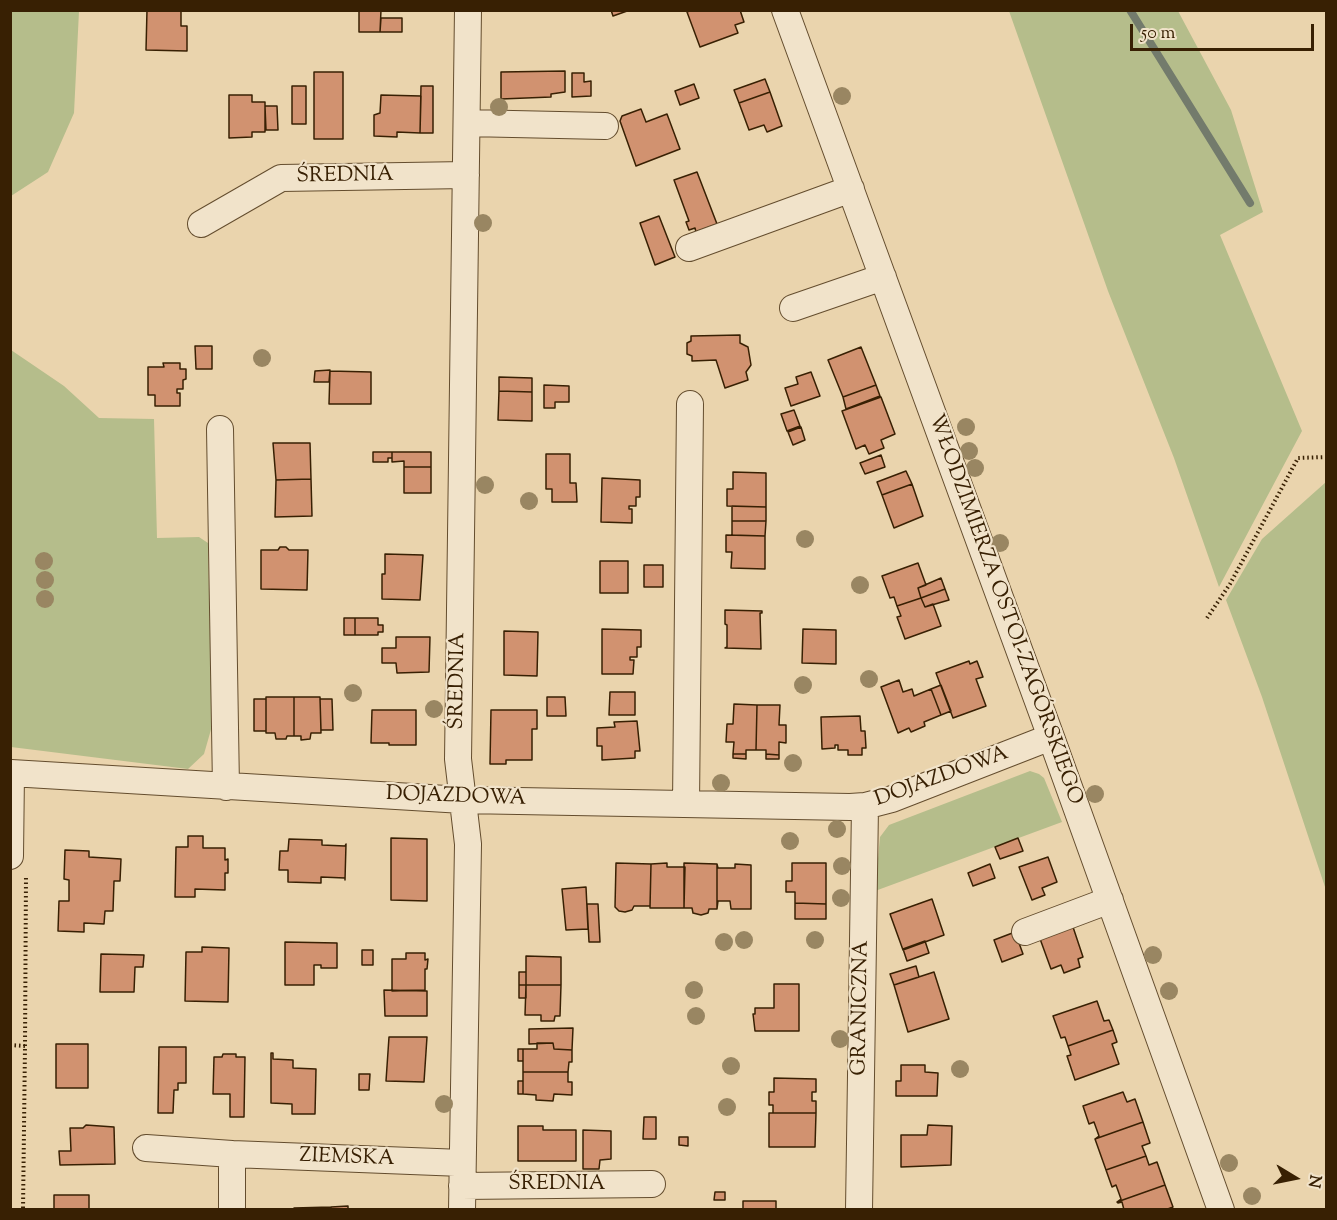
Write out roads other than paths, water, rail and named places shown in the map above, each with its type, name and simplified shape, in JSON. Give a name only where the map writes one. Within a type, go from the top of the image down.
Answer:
[{"type":"street","name":"ŚREDNIA","points":[[468,10],[458,759],[468,844],[462,1186],[652,1185]]},
{"type":"street","name":"WŁODZIMIERZA OSTOI-ZAGÓRSKIEGO","points":[[785,10],[1221,1209]]},
{"type":"street","points":[[467,123],[605,126]]},
{"type":"street","name":"ŚREDNIA","points":[[201,224],[281,178],[466,175]]},
{"type":"street","points":[[689,248],[851,189]]},
{"type":"street","points":[[793,308],[883,277]]},
{"type":"street","points":[[686,804],[690,404]]},
{"type":"street","points":[[220,429],[226,787]]},
{"type":"street","name":"DOJAZDOWA","points":[[10,856],[11,773],[463,800],[865,806],[892,799],[1051,737]]},
{"type":"street","name":"GRANICZNA","points":[[859,1209],[865,806]]},
{"type":"street","points":[[1026,932],[1110,900]]},
{"type":"street","name":"ZIEMSKA","points":[[146,1148],[232,1154],[462,1186]]},
{"type":"street","points":[[232,1154],[232,1209]]},
{"type":"waterway","points":[[1130,10],[1250,203]]}]
